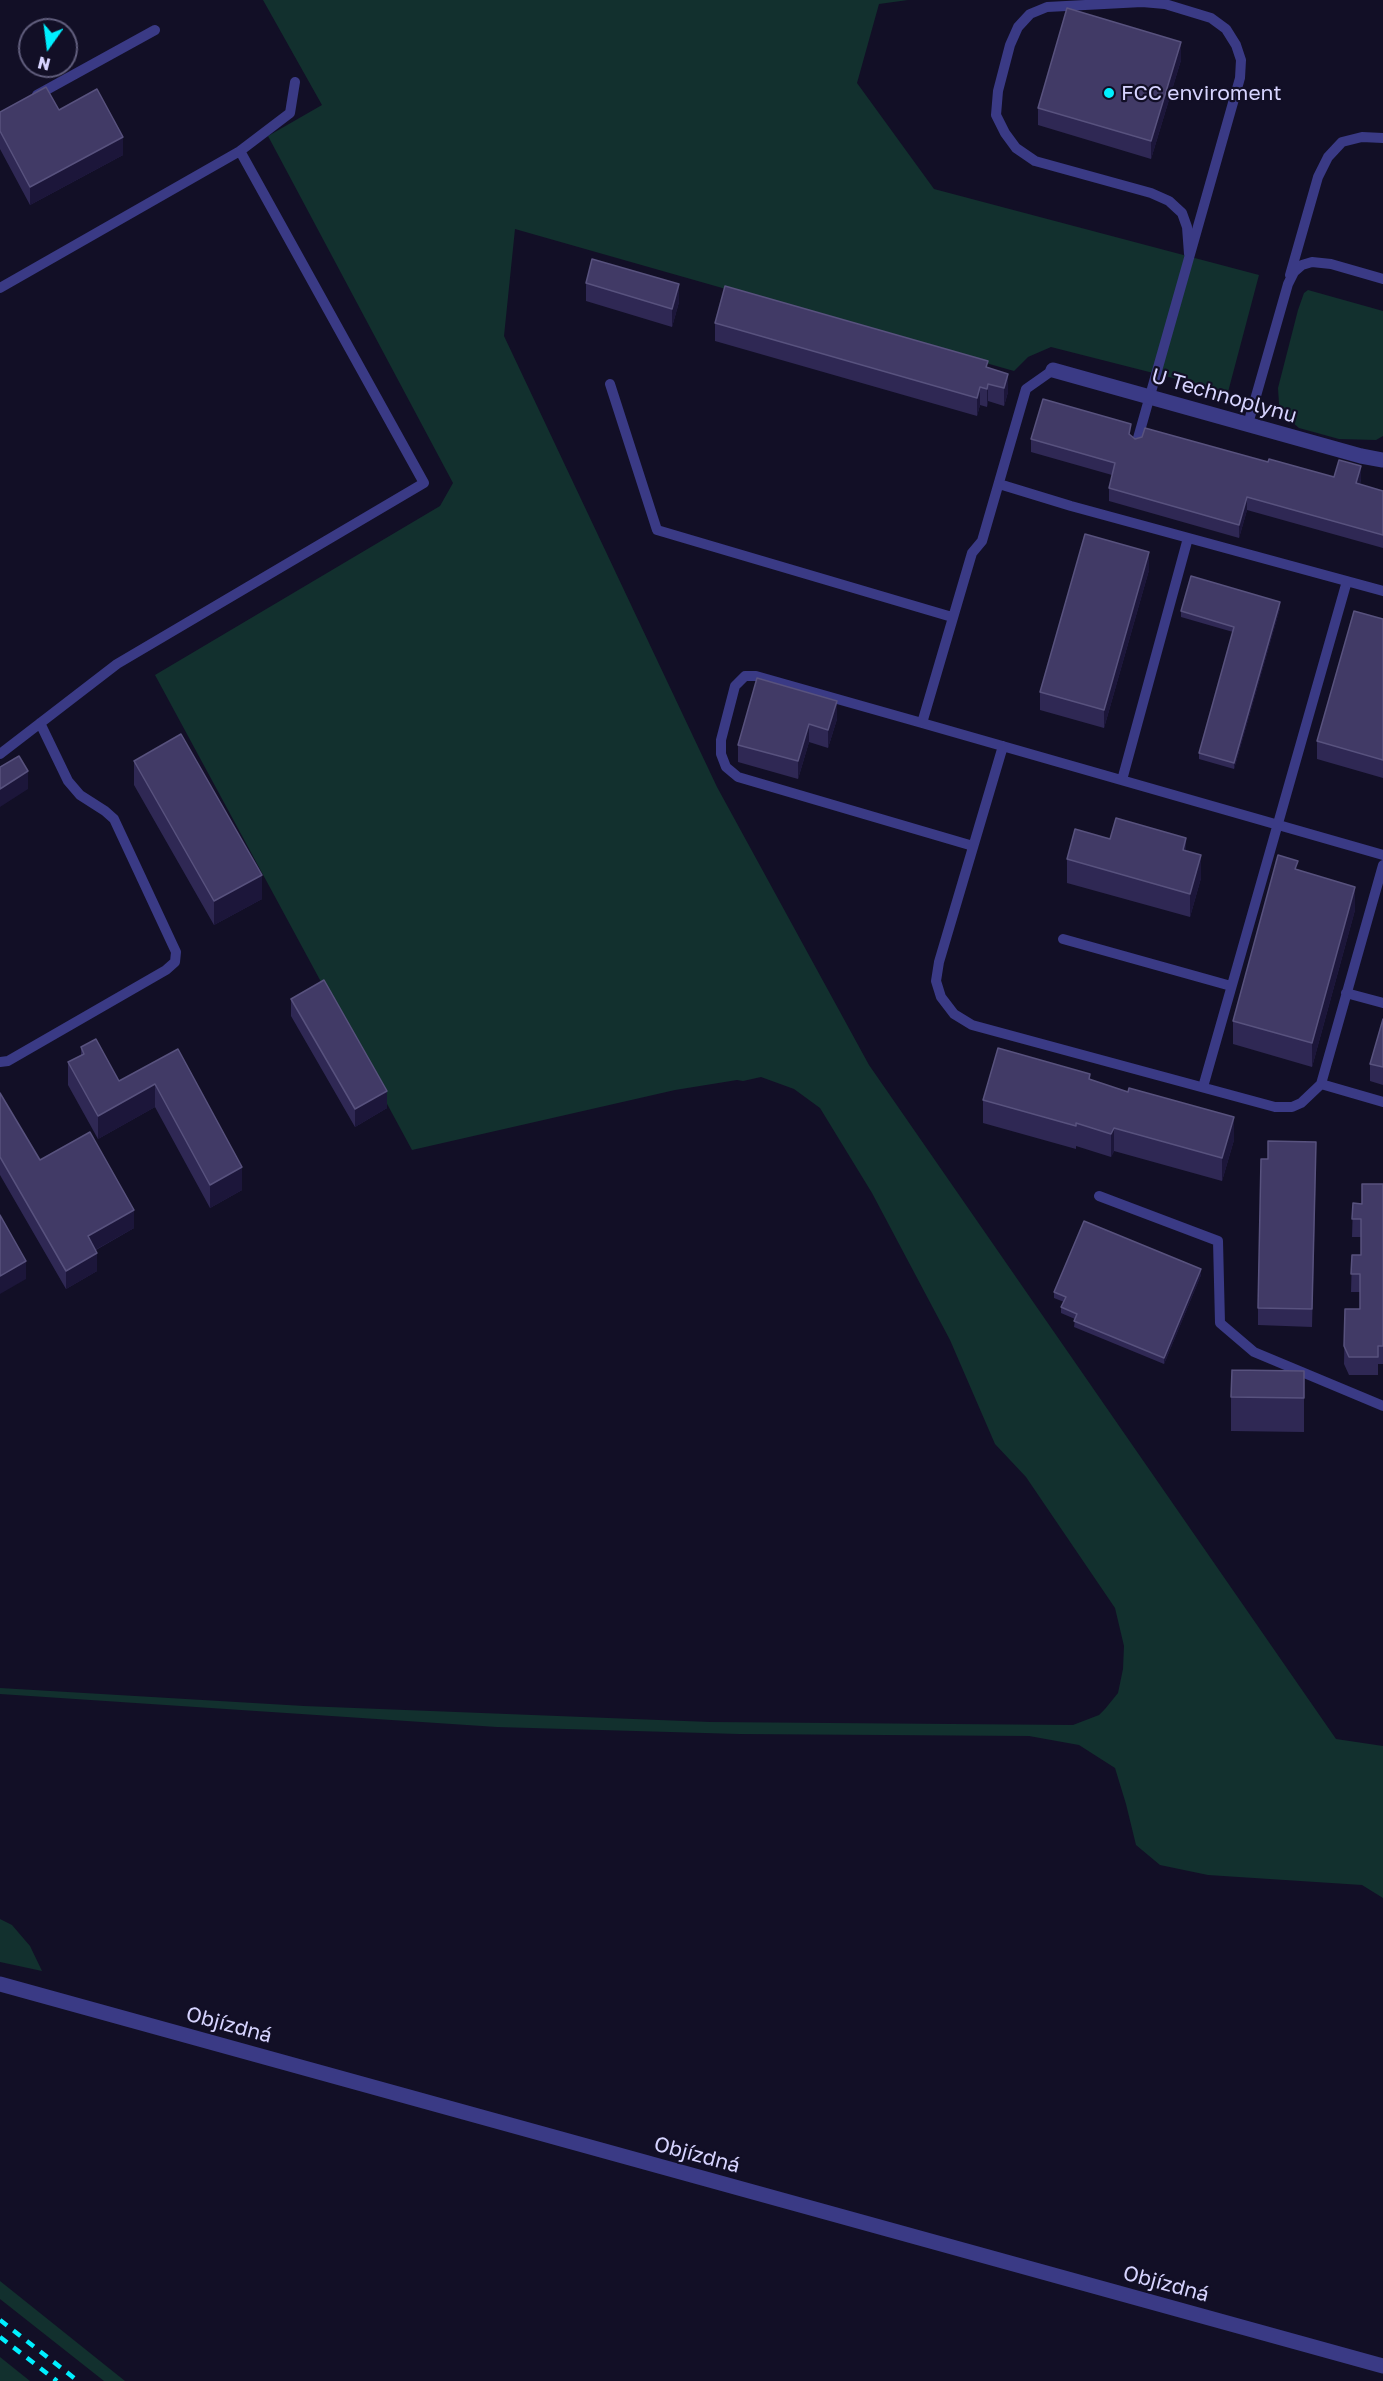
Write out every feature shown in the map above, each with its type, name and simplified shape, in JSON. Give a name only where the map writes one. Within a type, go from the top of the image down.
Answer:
[{"type":"street","name":"U Technoplynu","points":[[1053,370],[1360,456],[1383,460]]},
{"type":"street","name":"Objízdná","points":[[0,1984],[1383,2366]]},
{"type":"lane","points":[[1136,445],[1240,78],[1241,60],[1236,45],[1226,29],[1211,18],[1166,4],[1142,2],[1047,7],[1030,14],[1018,27],[1010,45],[998,91],[996,115],[1005,133],[1016,148],[1035,161],[1151,193],[1169,201],[1182,213],[1187,227],[1189,254]]},
{"type":"lane","points":[[29,100],[155,30]]},
{"type":"lane","points":[[0,288],[240,151],[290,113],[296,82]]},
{"type":"lane","points":[[1248,424],[1318,177],[1328,157],[1342,142],[1362,137],[1383,138]]},
{"type":"lane","points":[[0,754],[117,664],[424,483],[240,151]]},
{"type":"lane","points":[[1288,284],[1294,272],[1302,265],[1312,262],[1331,264],[1383,279]]},
{"type":"lane","points":[[922,723],[972,553],[982,541],[1026,389],[1053,370]]},
{"type":"lane","points":[[610,384],[657,530],[952,618]]},
{"type":"lane","points":[[999,484],[1383,591]]},
{"type":"lane","points":[[1122,780],[1188,538]]},
{"type":"lane","points":[[1203,1087],[1347,581]]},
{"type":"lane","points":[[973,846],[738,777],[726,767],[721,754],[720,740],[735,686],[745,676],[756,676],[1383,855]]},
{"type":"lane","points":[[0,1062],[8,1061],[166,970],[175,962],[176,952],[114,819],[80,795],[68,781],[40,723]]},
{"type":"lane","points":[[1003,746],[939,962],[936,981],[941,997],[954,1014],[972,1025],[1285,1108],[1301,1103],[1321,1084],[1383,865]]},
{"type":"lane","points":[[1063,939],[1231,986]]},
{"type":"lane","points":[[1346,993],[1383,1003]]},
{"type":"lane","points":[[1321,1084],[1383,1102]]},
{"type":"lane","points":[[1099,1196],[1218,1241],[1220,1323],[1254,1352],[1383,1406]]},
{"type":"green space","points":[[263,0],[908,0],[879,4],[857,83],[934,189],[1259,275],[1228,392],[1051,347],[1028,357],[1014,371],[515,229],[504,336],[717,787],[869,1065],[1336,1739],[1383,1746],[1383,1898],[1362,1885],[1208,1875],[1160,1865],[1136,1845],[1115,1768],[1079,1745],[1029,1736],[739,1734],[497,1727],[0,1694],[0,1688],[304,1706],[710,1722],[1073,1725],[1099,1715],[1105,1709],[1118,1693],[1123,1669],[1124,1646],[1115,1608],[1026,1477],[995,1444],[950,1340],[872,1193],[820,1108],[794,1089],[761,1077],[675,1090],[412,1150],[155,675],[440,506],[453,483],[268,136],[322,105]]},
{"type":"green space","points":[[1308,290],[1383,311],[1383,436],[1376,440],[1339,439],[1299,428],[1285,416],[1279,404],[1278,388],[1298,310],[1304,293]]},
{"type":"green space","points":[[0,1919],[12,1925],[30,1946],[42,1971],[0,1962]]},
{"type":"green space","points":[[0,2281],[125,2381],[104,2381],[0,2299]]},
{"type":"green space","points":[[0,2357],[30,2381],[0,2381]]},
{"type":"building","name":"FCC enviroment","points":[[1067,8],[1181,42],[1151,141],[1038,108]]},
{"type":"building","points":[[46,87],[59,110],[97,89],[123,137],[30,187],[0,131],[0,112]]},
{"type":"building","points":[[592,259],[679,284],[672,309],[586,283]]},
{"type":"building","points":[[725,286],[988,361],[986,367],[1008,374],[1004,388],[988,384],[987,389],[980,387],[977,398],[715,323]]},
{"type":"building","points":[[1043,399],[1131,424],[1129,434],[1135,439],[1142,437],[1145,428],[1268,462],[1269,459],[1334,477],[1339,460],[1361,466],[1356,483],[1383,491],[1383,535],[1247,497],[1239,525],[1109,488],[1115,463],[1031,439]]},
{"type":"building","points":[[1085,534],[1149,552],[1104,710],[1040,692]]},
{"type":"building","points":[[1191,576],[1280,602],[1234,763],[1199,753],[1234,627],[1181,611]]},
{"type":"building","points":[[1354,611],[1383,619],[1383,760],[1317,741]]},
{"type":"building","points":[[757,678],[837,701],[828,730],[809,724],[798,761],[738,745]]},
{"type":"building","points":[[181,734],[262,875],[214,901],[134,761]]},
{"type":"building","points":[[19,756],[28,771],[0,789],[0,767]]},
{"type":"building","points":[[1116,818],[1186,838],[1183,850],[1201,855],[1190,894],[1067,859],[1075,829],[1110,839]]},
{"type":"building","points":[[1278,855],[1298,861],[1295,869],[1355,887],[1312,1043],[1233,1021]]},
{"type":"building","points":[[324,980],[387,1091],[355,1109],[291,999]]},
{"type":"building","points":[[1383,1019],[1383,1067],[1370,1064]]},
{"type":"building","points":[[96,1039],[119,1081],[178,1049],[242,1167],[210,1185],[155,1084],[98,1116],[68,1062],[84,1054],[81,1047]]},
{"type":"building","points":[[998,1048],[1090,1074],[1089,1079],[1128,1092],[1129,1088],[1234,1117],[1222,1158],[1114,1128],[1111,1134],[983,1100]]},
{"type":"building","points":[[0,1093],[40,1160],[90,1132],[134,1210],[88,1236],[97,1253],[66,1271],[0,1157]]},
{"type":"building","points":[[1268,1141],[1316,1142],[1312,1309],[1258,1308],[1261,1159],[1268,1159]]},
{"type":"building","points":[[1362,1184],[1383,1184],[1383,1346],[1378,1346],[1378,1357],[1349,1357],[1344,1346],[1345,1309],[1360,1309],[1360,1274],[1351,1274],[1352,1255],[1361,1255],[1361,1219],[1352,1219],[1353,1203],[1362,1204]]},
{"type":"building","points":[[0,1215],[26,1261],[0,1276]]},
{"type":"building","points":[[1084,1221],[1201,1269],[1164,1358],[1074,1321],[1077,1314],[1061,1307],[1066,1297],[1054,1292]]},
{"type":"building","points":[[1232,1370],[1304,1371],[1304,1398],[1231,1397]]},
{"type":"railway","points":[[0,2320],[78,2381]]},
{"type":"railway","points":[[0,2337],[57,2381]]},
{"type":"place","name":"FCC enviroment","points":[[1109,93]]}]
